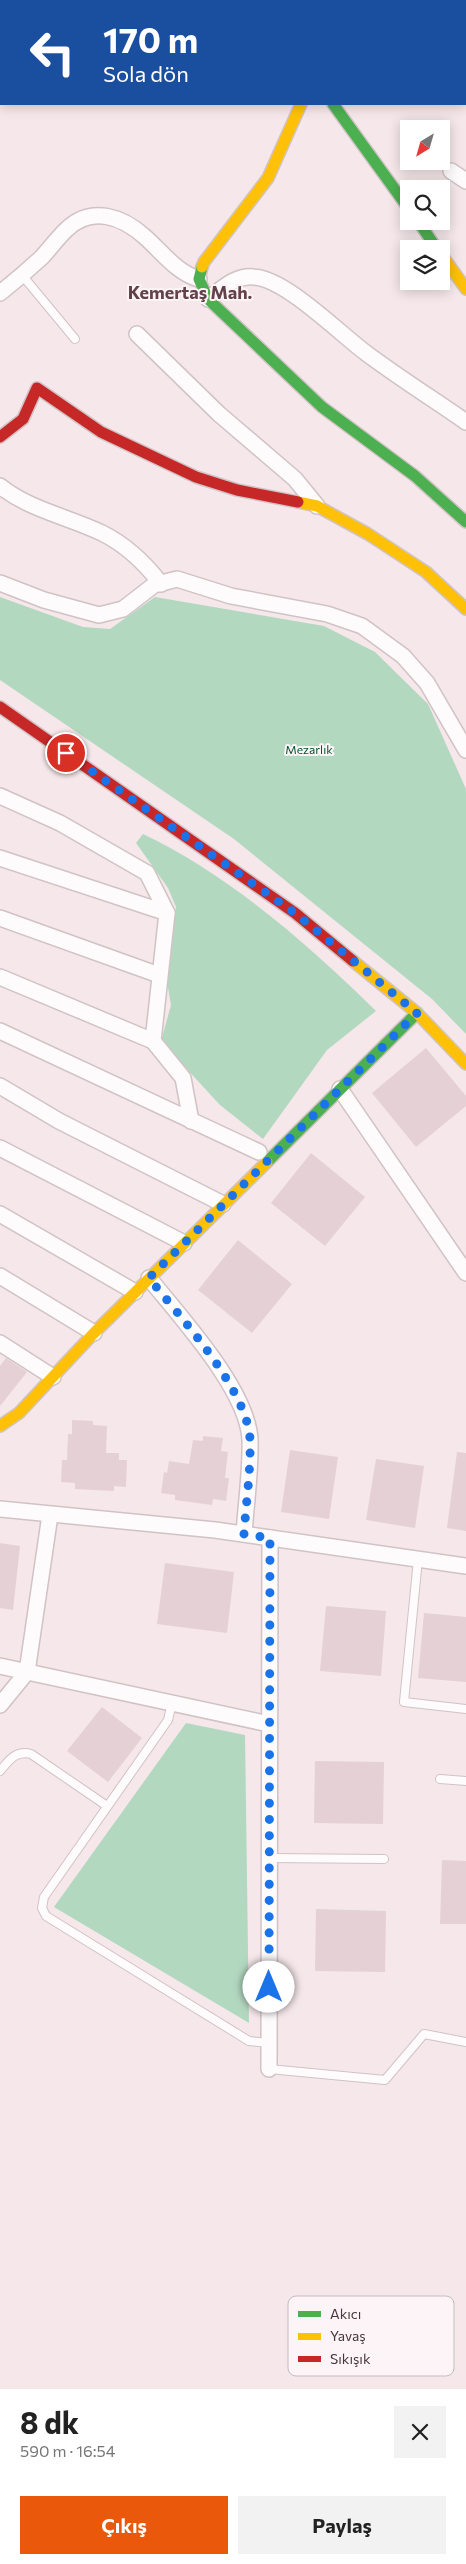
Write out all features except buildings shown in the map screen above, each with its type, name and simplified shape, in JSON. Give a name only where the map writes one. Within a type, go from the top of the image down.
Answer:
[{"type":"street","points":[[199,279],[204,262],[268,178],[301,105]]},
{"type":"street","points":[[335,105],[400,196]]},
{"type":"street","points":[[451,171],[466,181]]},
{"type":"street","points":[[0,293],[22,276],[72,224],[89,217],[99,216],[115,218],[132,225],[179,269],[199,279],[208,299],[322,408],[415,476],[466,522]]},
{"type":"street","points":[[450,267],[466,289]]},
{"type":"street","points":[[208,299],[235,279],[252,276],[270,281],[302,302],[366,353],[466,422]]},
{"type":"street","points":[[137,334],[219,414],[295,479],[317,506]]},
{"type":"street","points":[[0,437],[21,421],[32,402],[33,392],[36,388],[101,432],[196,478],[237,490],[317,506],[368,534],[426,572],[466,609]]},
{"type":"street","points":[[0,486],[10,494],[48,512],[103,534],[142,560],[161,584]]},
{"type":"street","points":[[0,583],[44,600],[99,615],[123,609],[154,585],[177,579],[231,596],[327,614],[362,626],[403,656],[427,683],[464,739]]},
{"type":"street","points":[[0,707],[295,913],[417,1013],[466,1064]]},
{"type":"street","points":[[0,796],[60,823],[147,873],[167,913],[153,1040]]},
{"type":"street","points":[[0,858],[167,913]]},
{"type":"street","points":[[0,918],[159,975]]},
{"type":"street","points":[[0,977],[153,1040],[183,1078],[191,1120]]},
{"type":"street","points":[[0,1426],[19,1413],[94,1333],[417,1013]]},
{"type":"street","points":[[0,1031],[259,1152]]},
{"type":"street","points":[[0,1086],[59,1121],[223,1204]]},
{"type":"street","points":[[340,1089],[466,1273]]},
{"type":"street","points":[[0,1148],[184,1243]]},
{"type":"street","points":[[0,1214],[135,1292]]},
{"type":"street","points":[[0,1276],[94,1333]]},
{"type":"street","points":[[149,1278],[209,1353],[240,1402],[250,1437],[244,1534]]},
{"type":"street","points":[[0,1343],[53,1377]]},
{"type":"street","points":[[0,1509],[244,1534],[466,1566]]},
{"type":"street","points":[[0,1705],[26,1672],[50,1514]]},
{"type":"street","points":[[269,2069],[270,1538]]},
{"type":"street","points":[[0,1666],[269,1724]]},
{"type":"lane","points":[[22,276],[75,339]]},
{"type":"lane","points":[[418,1558],[404,1702],[466,1709]]},
{"type":"lane","points":[[172,1703],[168,1720],[44,1897],[42,1908],[46,1916],[249,2041],[269,2043]]},
{"type":"lane","points":[[0,1771],[12,1757],[21,1753],[32,1754],[107,1806]]},
{"type":"lane","points":[[440,1779],[466,1781]]},
{"type":"lane","points":[[269,1858],[384,1859]]},
{"type":"lane","points":[[269,2069],[385,2080],[424,2034],[466,2042]]},
{"type":"green space","name":"Mezarlık","points":[[0,597],[83,627],[110,629],[155,597],[324,626],[375,652],[428,704],[466,789],[466,1034],[432,999],[234,839],[0,680]]},
{"type":"green space","points":[[143,834],[175,851],[237,890],[295,936],[376,1011],[327,1050],[263,1139],[220,1105],[161,1041],[171,1005],[166,976],[176,907],[168,888],[136,843]]},
{"type":"green space","points":[[186,1723],[245,1735],[249,2023],[54,1907]]},
{"type":"traffic: fast","points":[[334,105],[400,197]]},
{"type":"traffic: fast","points":[[424,230],[431,240]]},
{"type":"traffic: fast","points":[[202,267],[199,279],[208,299],[322,407],[415,476],[466,522]]},
{"type":"traffic: fast","points":[[267,1162],[417,1013]]},
{"type":"traffic: slow","points":[[202,267],[268,178],[301,105]]},
{"type":"traffic: slow","points":[[450,267],[466,289]]},
{"type":"traffic: slow","points":[[298,502],[317,506],[368,534],[426,572],[466,609]]},
{"type":"traffic: slow","points":[[353,961],[417,1013],[466,1064]]},
{"type":"traffic: slow","points":[[0,1426],[19,1413],[94,1333],[267,1162]]},
{"type":"traffic: jam","points":[[0,437],[23,419],[37,388],[101,432],[196,477],[237,490],[298,502]]},
{"type":"traffic: jam","points":[[0,707],[295,913],[353,961]]},
{"type":"district","name":"Kemertaş Mah.","points":[[190,293]]},
{"type":"route","points":[[66,753],[295,913],[417,1013],[149,1278],[209,1353],[240,1402],[250,1437],[244,1534],[270,1538],[269,1987]]}]
